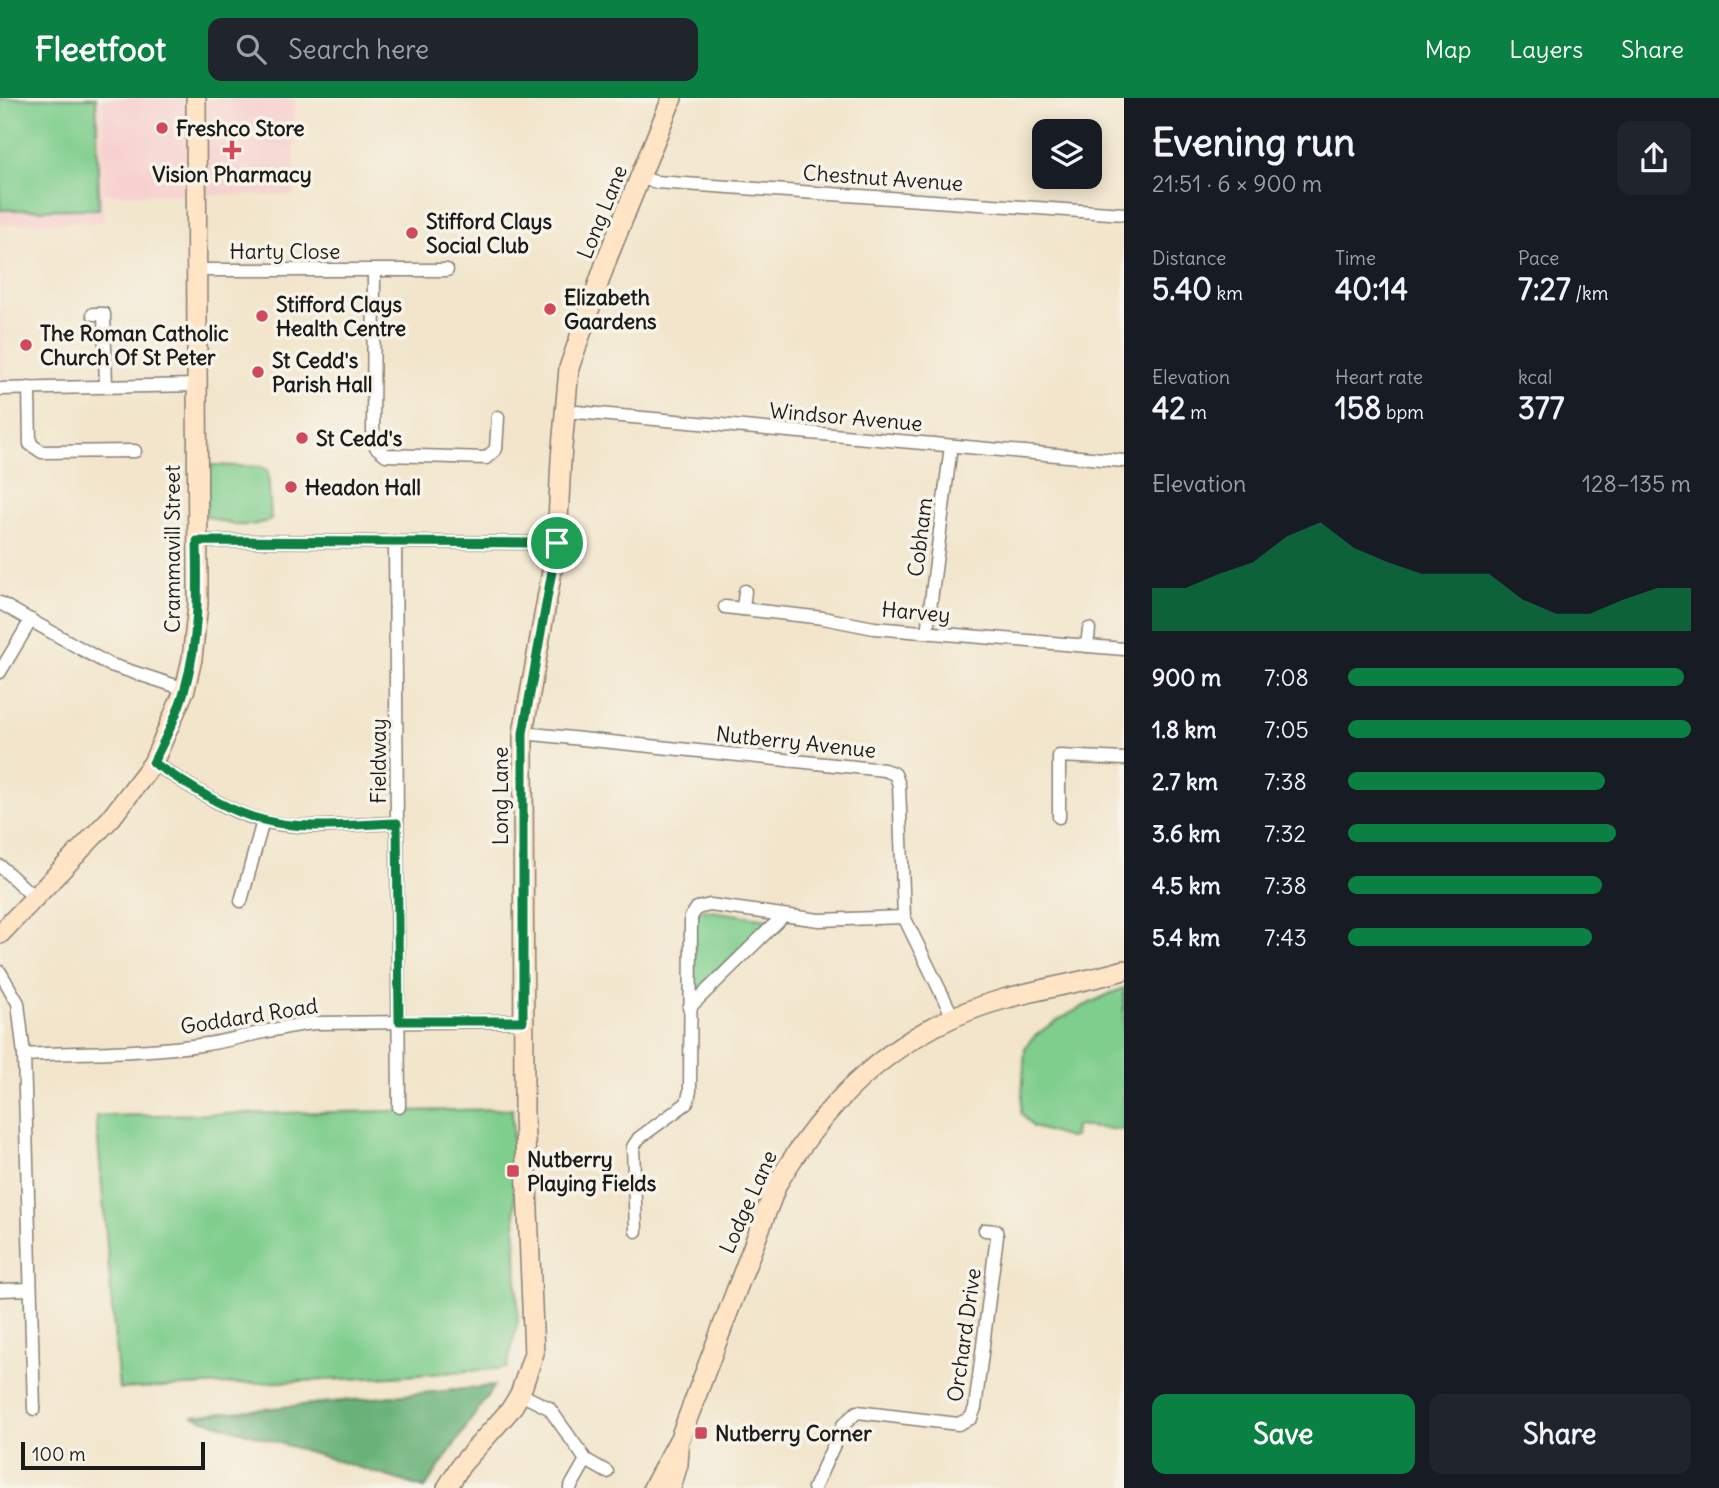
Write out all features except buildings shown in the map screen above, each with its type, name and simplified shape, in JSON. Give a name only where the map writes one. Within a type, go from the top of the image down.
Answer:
[{"type":"street","name":"Crammavill Street","points":[[0,934],[111,818],[153,763],[185,689],[197,629],[196,98]]},
{"type":"street","name":"Long Lane","points":[[447,1488],[461,1465],[511,1409],[520,1394],[534,1353],[525,1154],[523,733],[557,543],[568,376],[581,329],[673,98]]},
{"type":"street","name":"Chestnut Avenue","points":[[641,178],[670,183],[1124,214]]},
{"type":"street","name":"Harty Close","points":[[197,270],[447,270]]},
{"type":"street","points":[[374,271],[373,437],[376,447],[386,455],[486,458],[496,449],[498,417]]},
{"type":"street","points":[[93,314],[104,314],[106,386]]},
{"type":"street","points":[[0,389],[197,385]]},
{"type":"street","points":[[29,388],[30,444],[42,452],[135,451]]},
{"type":"street","name":"Windsor Avenue","points":[[565,411],[1124,461]]},
{"type":"street","name":"Cobham","points":[[927,632],[951,446]]},
{"type":"street","points":[[197,541],[557,543]]},
{"type":"street","name":"Fieldway","points":[[396,542],[399,1107]]},
{"type":"street","points":[[743,609],[745,591]]},
{"type":"street","points":[[0,603],[108,664],[185,689]]},
{"type":"street","name":"Harvey","points":[[725,607],[823,618],[874,628],[1124,649]]},
{"type":"street","points":[[0,672],[31,620]]},
{"type":"street","points":[[1087,646],[1089,629]]},
{"type":"street","name":"Nutberry Avenue","points":[[523,733],[884,770],[895,774],[899,785],[904,917],[953,1017]]},
{"type":"street","points":[[1059,817],[1059,757],[1124,759]]},
{"type":"street","points":[[153,763],[227,807],[263,821],[294,825],[397,823]]},
{"type":"street","points":[[242,901],[263,821]]},
{"type":"street","points":[[0,866],[35,898]]},
{"type":"street","points":[[636,1231],[634,1147],[639,1138],[687,1103],[690,1091],[691,917],[697,908],[710,905],[819,920],[904,917]]},
{"type":"street","points":[[689,1008],[783,916]]},
{"type":"street","name":"Lodge Lane","points":[[653,1488],[680,1438],[777,1184],[799,1147],[831,1107],[854,1083],[905,1044],[953,1017],[1002,1000],[1124,970]]},
{"type":"street","points":[[0,972],[18,1003],[24,1055],[34,1409]]},
{"type":"street","name":"Goddard Road","points":[[24,1055],[208,1044],[287,1026],[314,1023],[523,1021]]},
{"type":"street","name":"Orchard Drive","points":[[814,1488],[843,1425],[857,1412],[958,1424],[971,1418],[976,1402],[997,1236],[996,1231],[985,1230]]},
{"type":"street","points":[[0,1290],[30,1289]]},
{"type":"street","points":[[520,1394],[549,1408],[586,1460],[607,1472]]},
{"type":"street","name":"Lodge Lane","points":[[671,1488],[678,1464],[680,1438]]},
{"type":"street","points":[[570,1488],[586,1460]]},
{"type":"shaded area","points":[[0,98],[100,98],[103,222],[1,224],[3,377],[0,377]]},
{"type":"shaded area","points":[[102,98],[295,98],[294,195],[104,194]]},
{"type":"green space","points":[[0,98],[96,98],[99,209],[0,210]]},
{"type":"green space","points":[[207,465],[262,467],[268,471],[271,520],[253,525],[238,525],[206,516]]},
{"type":"green space","points":[[703,910],[769,919],[701,988],[693,984],[696,915]]},
{"type":"green space","points":[[1124,988],[1124,1130],[1075,1126],[1074,1137],[1069,1138],[1033,1127],[1021,1113],[1025,1048],[1041,1031],[1054,1023]]},
{"type":"green space","points":[[512,1109],[518,1321],[507,1368],[391,1377],[119,1389],[96,1116]]},
{"type":"green space","points":[[494,1386],[425,1488],[192,1416]]},
{"type":"place","name":"Freshco Store","points":[[162,128]]},
{"type":"place","name":"Vision Pharmacy","points":[[232,150]]},
{"type":"place","name":"Stifford Clays Social Club","points":[[412,233]]},
{"type":"place","name":"Elizabeth Gaardens","points":[[550,309]]},
{"type":"place","name":"Stifford Clays Health Centre","points":[[262,316]]},
{"type":"place","name":"The Roman Catholic Church Of St Peter","points":[[26,345]]},
{"type":"place","name":"St Cedd's Parish Hall","points":[[258,372]]},
{"type":"place","name":"St Cedd's","points":[[302,438]]},
{"type":"place","name":"Headon Hall","points":[[291,487]]},
{"type":"place","name":"Nutberry Playing Fields","points":[[513,1171]]},
{"type":"place","name":"Nutberry Corner","points":[[701,1433]]},
{"type":"route","points":[[197,541],[557,543],[523,733],[523,1021],[399,1021],[397,823],[294,825],[263,821],[227,807],[153,763],[178,708],[192,659],[197,629],[197,541]]}]
